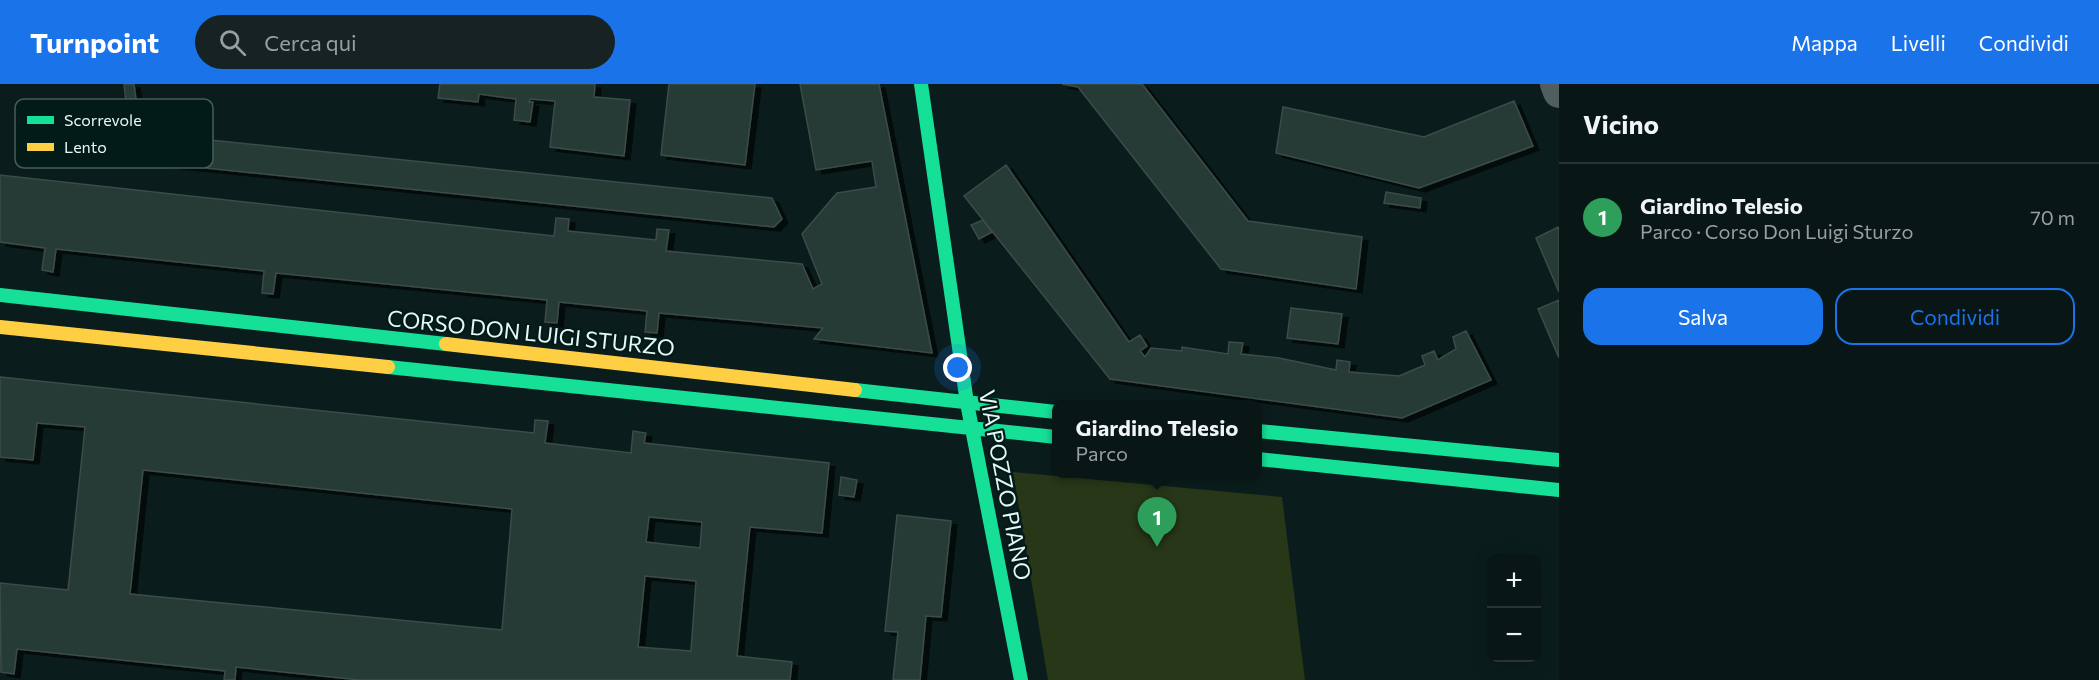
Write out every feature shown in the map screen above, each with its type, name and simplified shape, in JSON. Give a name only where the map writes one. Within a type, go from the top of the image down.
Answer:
[{"type":"street","name":"VIA POZZO PIANO","points":[[921,84],[967,403],[1021,680]]},
{"type":"street","points":[[1556,84],[1559,92]]},
{"type":"street","name":"CORSO DON LUIGI STURZO","points":[[0,295],[1052,412]]},
{"type":"street","points":[[0,327],[1052,437]]},
{"type":"street","points":[[1262,431],[1559,460]]},
{"type":"street","points":[[1262,460],[1559,490]]},
{"type":"green space","points":[[1013,472],[1052,476],[1052,478],[1078,478],[1282,497],[1305,680],[1048,680]]},
{"type":"building","points":[[124,84],[134,84],[136,99],[126,99]]},
{"type":"building","points":[[440,84],[595,84],[594,97],[630,100],[624,156],[550,147],[555,101],[530,99],[529,102],[533,102],[530,122],[514,120],[516,99],[479,94],[478,102],[438,98]]},
{"type":"building","points":[[669,84],[755,84],[745,165],[661,155]]},
{"type":"building","points":[[800,84],[879,84],[932,353],[814,339],[823,328],[659,313],[657,333],[645,332],[647,311],[559,302],[557,323],[545,322],[547,300],[276,273],[273,294],[262,293],[264,271],[56,249],[53,272],[42,270],[45,248],[0,242],[0,175],[554,236],[556,218],[569,219],[568,231],[656,240],[657,229],[669,230],[666,251],[802,264],[813,289],[822,284],[802,234],[837,193],[876,187],[872,161],[816,170]]},
{"type":"building","points":[[1062,84],[1142,84],[1248,221],[1362,237],[1356,289],[1221,269],[1078,87]]},
{"type":"building","points":[[1514,101],[1533,146],[1419,188],[1276,153],[1283,107],[1424,137]]},
{"type":"building","points":[[213,140],[772,198],[782,219],[774,227],[207,168],[213,168]]},
{"type":"building","points":[[1006,165],[1129,342],[1140,335],[1147,346],[1140,351],[1145,357],[1151,348],[1182,351],[1182,347],[1228,354],[1229,342],[1243,343],[1241,354],[1279,358],[1336,370],[1337,360],[1350,362],[1349,372],[1399,376],[1425,365],[1422,356],[1434,351],[1438,360],[1456,349],[1453,337],[1466,331],[1491,380],[1402,418],[1110,379],[964,196]]},
{"type":"building","points":[[1386,192],[1421,198],[1420,208],[1384,203]]},
{"type":"building","points":[[983,220],[992,232],[979,239],[971,225]]},
{"type":"building","points":[[1558,227],[1559,231],[1559,292],[1536,238]]},
{"type":"building","points":[[1559,300],[1559,358],[1538,309]]},
{"type":"building","points":[[1291,308],[1342,314],[1338,344],[1287,338]]},
{"type":"building","points":[[0,377],[534,433],[535,420],[548,421],[545,443],[631,453],[633,431],[646,433],[644,443],[829,463],[822,533],[750,527],[737,656],[792,662],[790,680],[360,680],[236,667],[235,680],[224,680],[225,671],[17,649],[14,674],[1,672],[0,583],[68,590],[85,427],[37,423],[33,460],[0,457]],"holes":[[[143,470],[512,509],[502,630],[130,594]],[[649,517],[702,522],[700,548],[646,542]],[[645,576],[696,581],[691,651],[638,647]]]},
{"type":"building","points":[[841,477],[857,480],[854,497],[839,495]]},
{"type":"building","points":[[897,515],[951,521],[941,617],[926,616],[920,680],[893,680],[898,632],[885,631]]},
{"type":"traffic: fast","points":[[921,84],[967,403],[1021,680]]},
{"type":"traffic: fast","points":[[0,295],[446,344]]},
{"type":"traffic: fast","points":[[388,367],[1052,437]]},
{"type":"traffic: fast","points":[[855,390],[1052,412]]},
{"type":"traffic: fast","points":[[1262,431],[1559,460]]},
{"type":"traffic: fast","points":[[1262,459],[1559,490]]},
{"type":"traffic: slow","points":[[0,327],[388,367]]},
{"type":"traffic: slow","points":[[446,344],[855,390]]},
{"type":"place","name":"Giardino Telesio","points":[[1157,547]]}]
